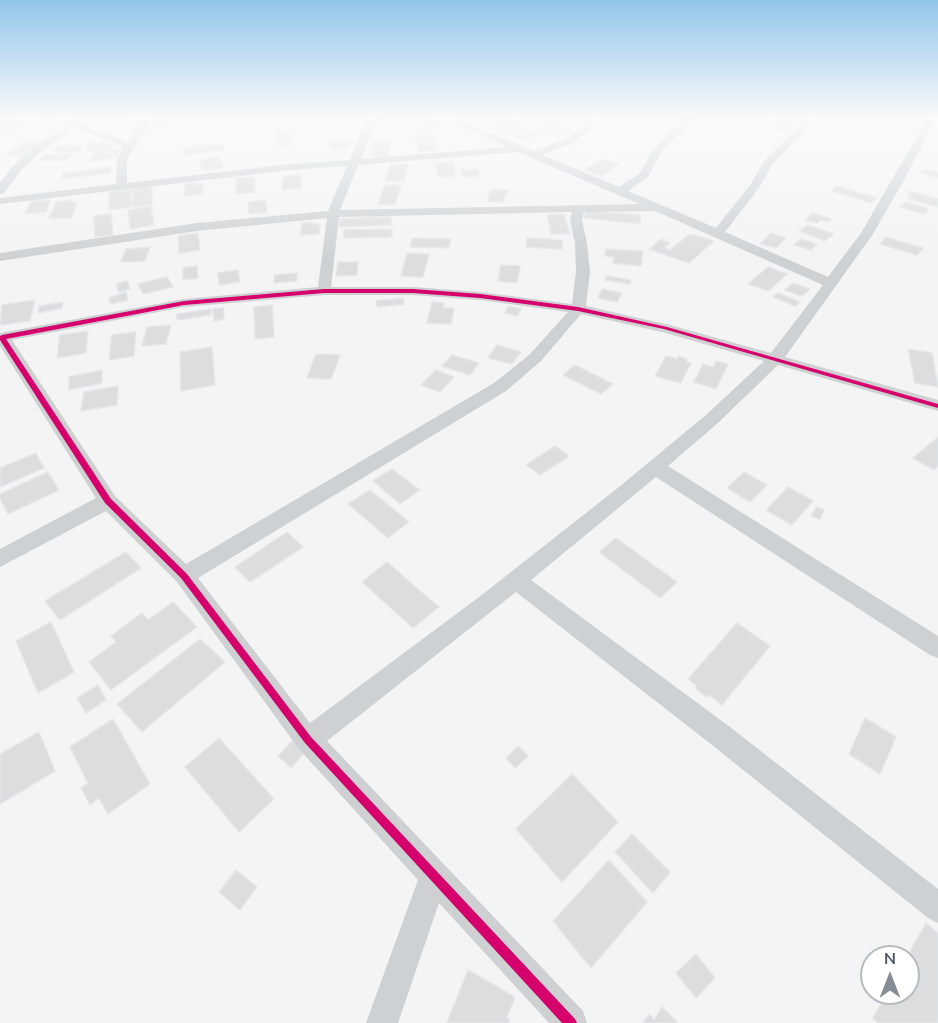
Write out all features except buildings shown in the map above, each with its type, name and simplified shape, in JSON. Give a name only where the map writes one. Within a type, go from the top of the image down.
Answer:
[{"type":"street","points":[[0,191],[20,166]]},
{"type":"street","points":[[121,186],[122,166]]},
{"type":"street","points":[[0,201],[319,166]]},
{"type":"street","points":[[324,291],[333,214],[353,166]]},
{"type":"street","points":[[560,166],[830,283]]},
{"type":"street","points":[[620,191],[644,175],[649,166]]},
{"type":"street","points":[[718,233],[755,186],[766,166]]},
{"type":"street","points":[[308,740],[516,580],[655,467],[713,418],[776,358],[867,234],[907,166]]},
{"type":"street","points":[[0,257],[197,227],[333,214],[379,211],[579,210],[658,207]]},
{"type":"street","points":[[184,576],[500,387],[535,358],[578,309],[582,293],[583,272],[581,243],[576,220],[579,210]]},
{"type":"street","points":[[571,1023],[308,740],[184,576],[108,501],[1,338],[184,303],[324,291],[424,292],[480,296],[578,309],[664,328],[776,358],[938,406]]},
{"type":"street","points":[[655,467],[938,648]]},
{"type":"street","points":[[0,559],[108,501]]},
{"type":"street","points":[[516,580],[721,736],[938,908]]},
{"type":"street","points":[[382,1023],[434,876]]},
{"type":"cycle path","points":[[0,338],[184,303],[324,291],[413,291],[480,296],[578,309],[665,328],[938,406]]},
{"type":"cycle path","points":[[2,337],[108,501],[184,576],[308,740],[571,1023]]}]
